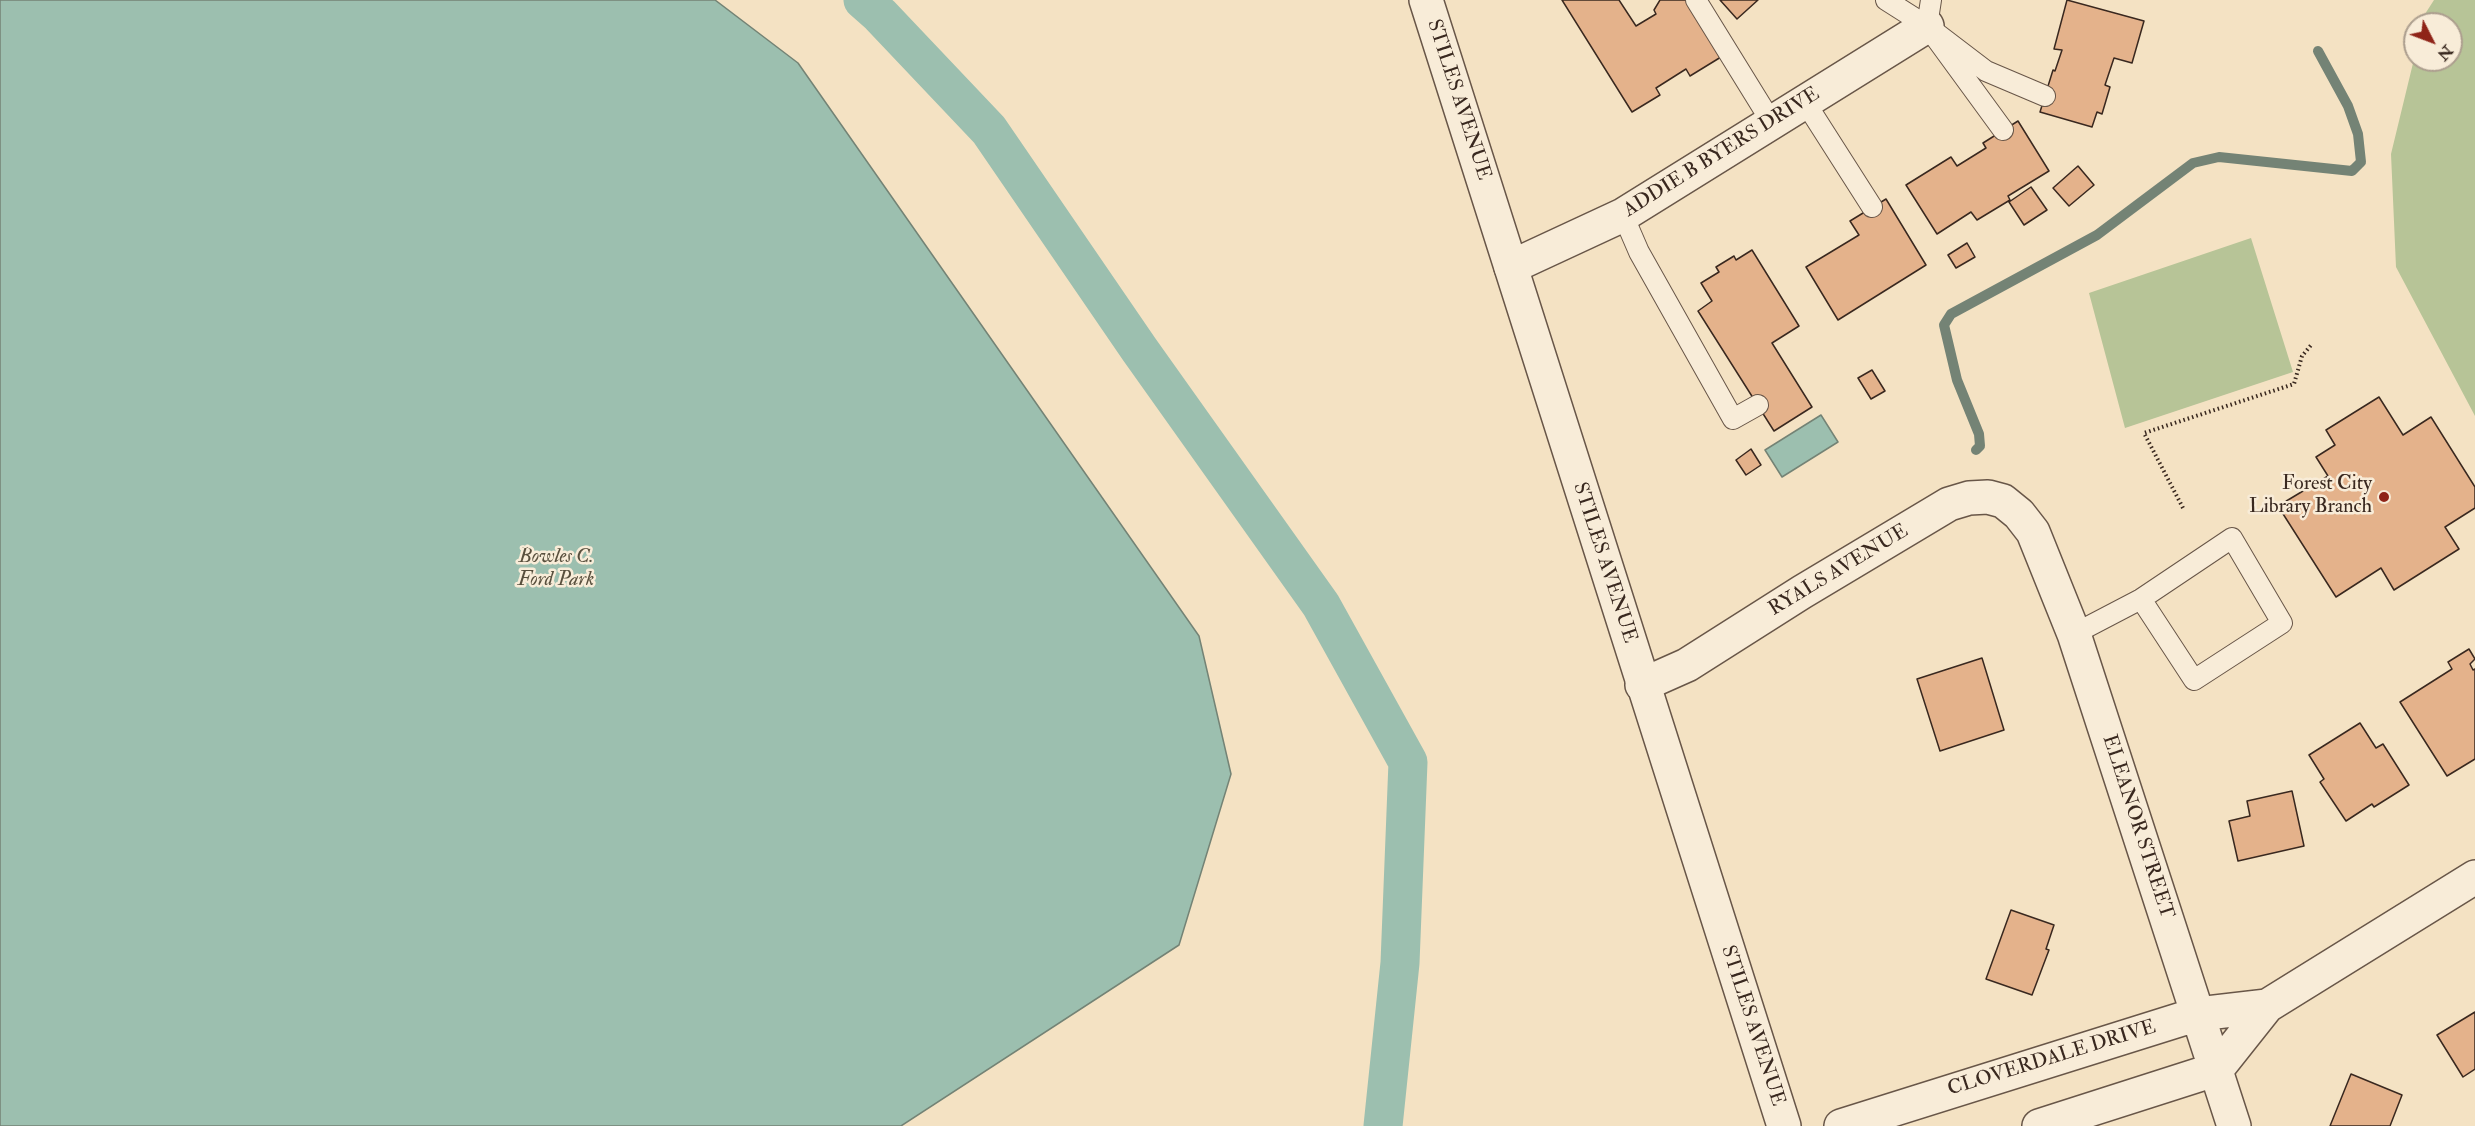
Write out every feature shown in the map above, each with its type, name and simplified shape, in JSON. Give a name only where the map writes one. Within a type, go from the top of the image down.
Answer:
[{"type":"street","name":"STILES AVENUE","points":[[1426,0],[1784,1126]]},
{"type":"street","name":"ADDIE B BYERS DRIVE","points":[[1511,267],[1623,215],[1805,102],[1934,9]]},
{"type":"street","name":"RYALS AVENUE","points":[[1642,685],[1687,665],[1948,504],[1969,498],[1988,497],[2003,501],[2019,514],[2033,532]]},
{"type":"street","name":"ELEANOR STREET","points":[[2033,532],[2074,634],[2234,1126]]},
{"type":"street","name":"CLOVERDALE DRIVE","points":[[2217,1069],[2266,1006],[2475,877]]},
{"type":"street","name":"CLOVERDALE DRIVE","points":[[1841,1126],[2198,1014],[2266,1006]]},
{"type":"street","points":[[2039,1126],[2217,1069]]},
{"type":"lane","points":[[1696,0],[1772,123]]},
{"type":"lane","points":[[1886,0],[1934,9],[1986,71],[2045,96]]},
{"type":"lane","points":[[1934,9],[2003,130]]},
{"type":"lane","points":[[1805,102],[1872,207]]},
{"type":"lane","points":[[1623,215],[1639,252],[1733,419],[1758,405]]},
{"type":"lane","points":[[2074,634],[2141,598],[2232,538],[2282,623],[2194,680],[2141,598]]},
{"type":"path","points":[[2183,508],[2144,433],[2294,384],[2302,356],[2312,344]]},
{"type":"shaded area","name":"Bowles C. Ford Park","points":[[0,0],[715,0],[798,63],[1199,636],[1231,774],[1179,945],[901,1126],[0,1126]]},
{"type":"shaded area","points":[[2434,0],[2475,0],[2475,416],[2396,267],[2391,154],[2411,72],[2463,72],[2463,12],[2426,12]]},
{"type":"shaded area","points":[[2251,238],[2293,372],[2125,428],[2089,293]]},
{"type":"shaded area","points":[[1821,415],[1838,442],[1782,477],[1765,450]]},
{"type":"building","points":[[1562,0],[1619,0],[1636,26],[1656,14],[1654,10],[1660,0],[1686,0],[1721,57],[1690,76],[1686,69],[1656,88],[1660,95],[1632,112]]},
{"type":"building","points":[[1720,0],[1758,0],[1737,19]]},
{"type":"building","points":[[2067,0],[2144,21],[2132,63],[2114,58],[2105,85],[2110,87],[2102,114],[2097,112],[2092,127],[2040,112],[2062,50],[2054,49]]},
{"type":"building","points":[[2018,121],[2049,171],[2008,196],[2010,200],[1977,220],[1971,212],[1937,234],[1906,185],[1951,157],[1957,166],[1986,148],[1983,143]]},
{"type":"building","points":[[2078,166],[2094,185],[2069,206],[2053,188]]},
{"type":"building","points":[[2031,187],[2047,210],[2024,225],[2009,202]]},
{"type":"building","points":[[1886,199],[1926,265],[1838,320],[1806,267],[1859,235],[1850,221]]},
{"type":"building","points":[[1967,243],[1975,257],[1956,268],[1948,255]]},
{"type":"building","points":[[1752,250],[1799,326],[1772,343],[1812,407],[1774,431],[1698,311],[1712,301],[1701,283],[1719,272],[1716,267],[1734,256],[1736,260]]},
{"type":"building","points":[[1872,370],[1885,391],[1871,399],[1858,378]]},
{"type":"building","name":"Forest City Library Branch","points":[[2379,397],[2403,435],[2431,417],[2475,487],[2475,508],[2445,527],[2459,549],[2394,590],[2381,568],[2336,597],[2278,506],[2328,476],[2316,457],[2335,445],[2326,430]]},
{"type":"building","points":[[1751,449],[1761,465],[1746,475],[1736,460]]},
{"type":"building","points":[[2469,649],[2475,659],[2470,664],[2473,670],[2475,669],[2475,759],[2447,776],[2400,702],[2452,669],[2448,662]]},
{"type":"building","points":[[1982,658],[2004,730],[1940,751],[1917,679]]},
{"type":"building","points":[[2360,723],[2376,748],[2383,744],[2409,785],[2374,807],[2372,804],[2346,821],[2320,782],[2324,779],[2309,755]]},
{"type":"building","points":[[2292,791],[2304,846],[2238,861],[2229,821],[2250,816],[2247,801]]},
{"type":"building","points":[[2011,910],[2054,925],[2046,949],[2049,950],[2032,995],[1986,979]]},
{"type":"building","points":[[2475,1012],[2475,1069],[2463,1077],[2437,1035]]},
{"type":"building","points":[[2351,1074],[2402,1095],[2390,1126],[2330,1126]]},
{"type":"waterway","points":[[863,0],[989,130],[1139,349],[1321,605],[1408,762],[1400,963],[1383,1126]]},
{"type":"waterway","points":[[1976,450],[1980,446],[1979,434],[1957,380],[1944,325],[1951,314],[2097,235],[2193,163],[2219,157],[2352,171],[2361,162],[2358,134],[2348,106],[2318,51]]},
{"type":"place","name":"Forest City Library Branch","points":[[2384,497]]}]
